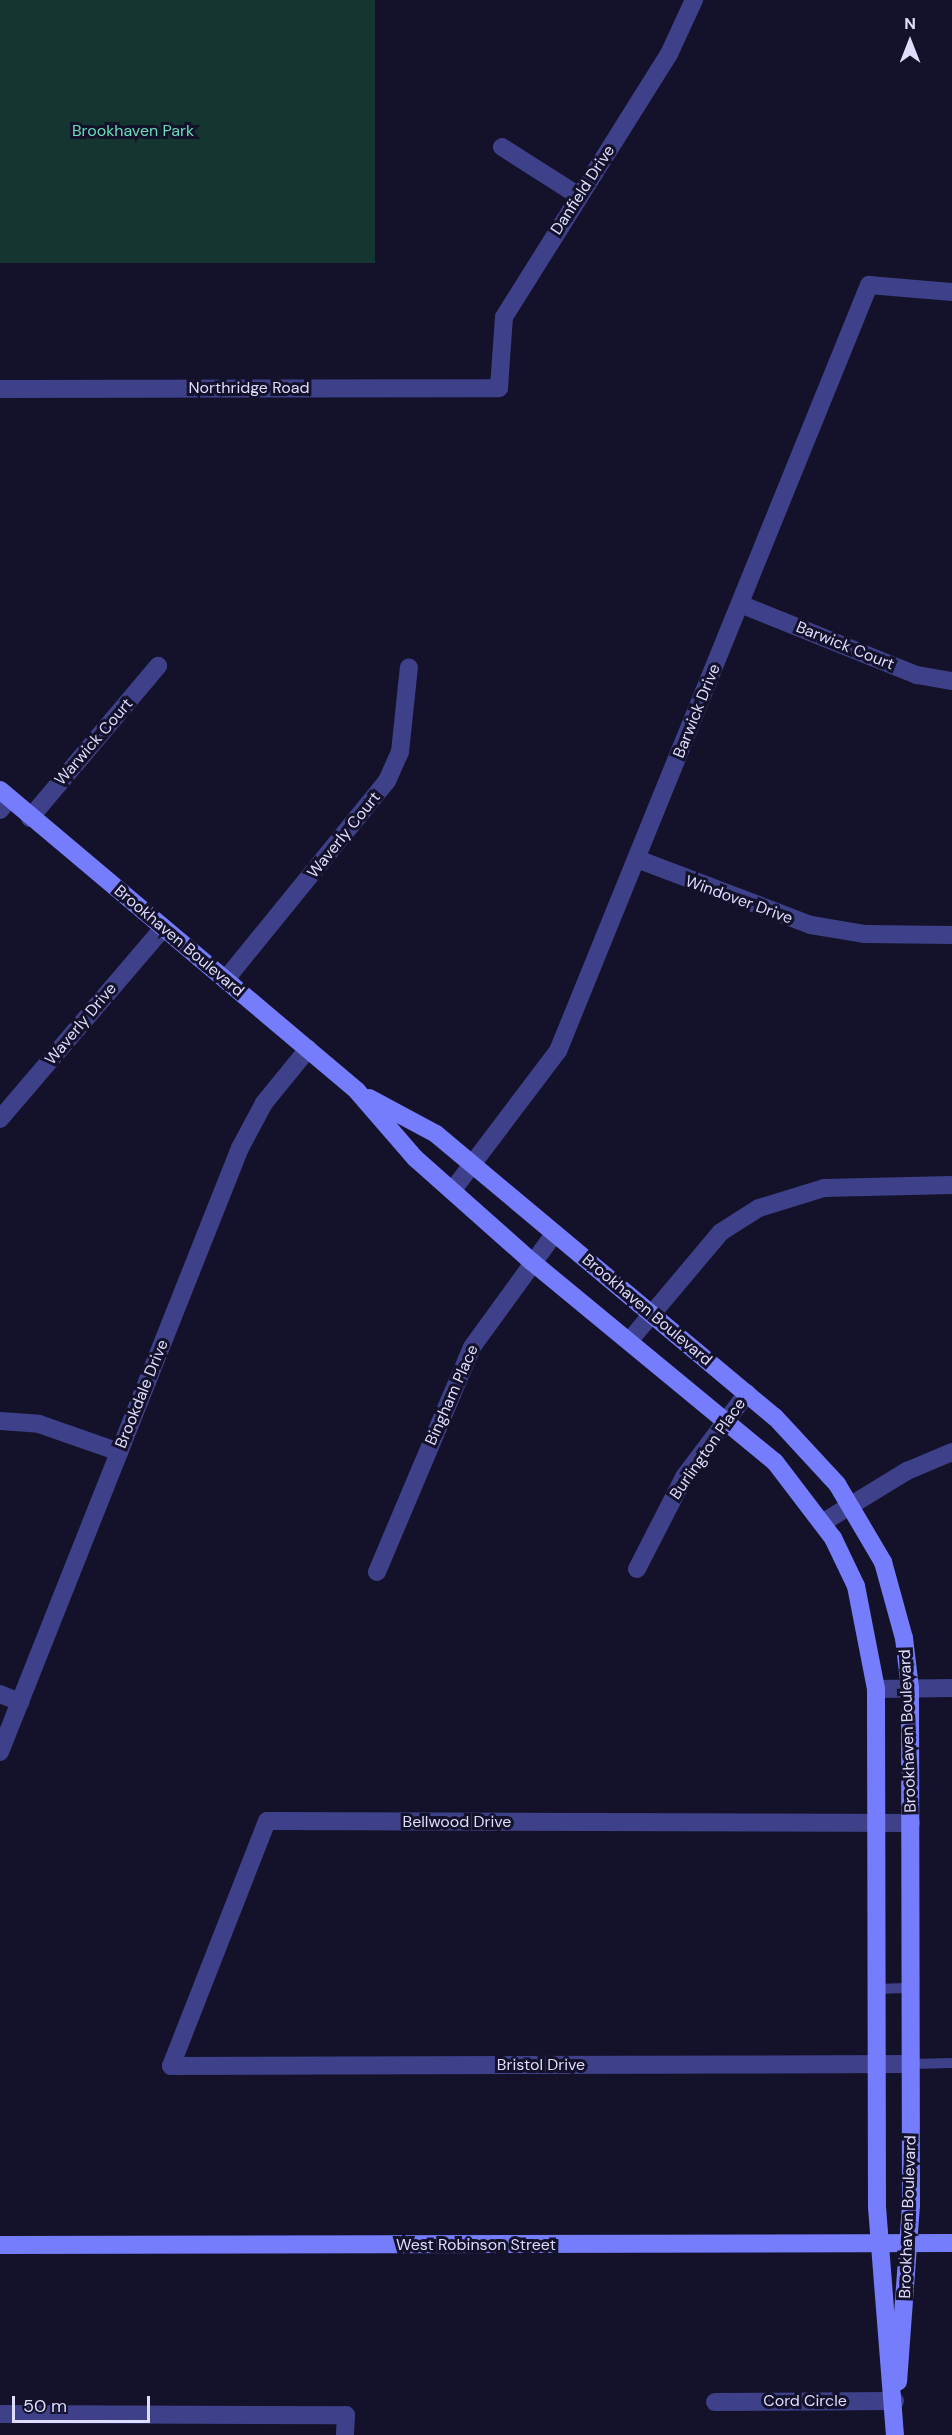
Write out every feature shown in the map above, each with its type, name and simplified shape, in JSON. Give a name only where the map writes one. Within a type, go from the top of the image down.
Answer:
[{"type":"street","name":"Danfield Drive","points":[[499,388],[504,317],[669,54],[694,0]]},
{"type":"street","points":[[502,147],[579,196]]},
{"type":"street","name":"Barwick Drive","points":[[452,1191],[558,1051],[869,285],[952,292]]},
{"type":"street","name":"Northridge Road","points":[[0,389],[499,388]]},
{"type":"street","name":"Barwick Court","points":[[740,604],[917,675],[952,681]]},
{"type":"street","name":"Warwick Court","points":[[30,818],[158,666]]},
{"type":"street","name":"Waverly Court","points":[[225,979],[387,781],[400,752],[409,667]]},
{"type":"street","name":"Brookhaven Boulevard","points":[[3,800],[30,818],[357,1091],[415,1158],[452,1191],[531,1261],[630,1340],[775,1462],[822,1523],[856,1586],[876,1689],[879,2244],[895,2400]]},
{"type":"street","name":"Windover Drive","points":[[637,859],[811,925],[865,934],[952,935]]},
{"type":"street","name":"Waverly Drive","points":[[0,1119],[163,928]]},
{"type":"street","name":"Brookdale Drive","points":[[0,1752],[245,1137],[308,1049]]},
{"type":"street","name":"Brookhaven Boulevard","points":[[357,1091],[436,1134],[747,1393],[801,1442],[852,1504],[892,1586],[910,1688],[911,1823],[909,2243],[895,2400],[895,2435]]},
{"type":"street","points":[[630,1340],[721,1232],[781,1198],[841,1186],[952,1185]]},
{"type":"street","name":"Bingham Place","points":[[378,1572],[453,1386],[492,1314],[554,1234]]},
{"type":"street","name":"Burlington Place","points":[[637,1569],[684,1478],[724,1420],[747,1393]]},
{"type":"street","points":[[0,1421],[39,1424],[119,1452]]},
{"type":"street","points":[[822,1523],[852,1504],[952,1452]]},
{"type":"street","points":[[876,1689],[952,1688]]},
{"type":"street","points":[[0,1694],[20,1702]]},
{"type":"street","name":"Bellwood Drive","points":[[171,2066],[267,1821],[911,1823]]},
{"type":"street","name":"Bristol Drive","points":[[171,2066],[911,2064]]},
{"type":"street","name":"West Robinson Street","points":[[0,2245],[952,2243]]},
{"type":"street","name":"Cord Circle","points":[[715,2402],[895,2400]]},
{"type":"street","points":[[0,2414],[346,2415],[345,2435]]},
{"type":"lane","points":[[877,1989],[911,1988]]},
{"type":"lane","points":[[911,2064],[952,2063]]},
{"type":"green space","name":"Brookhaven Park","points":[[0,0],[375,0],[375,263],[0,263]]}]
